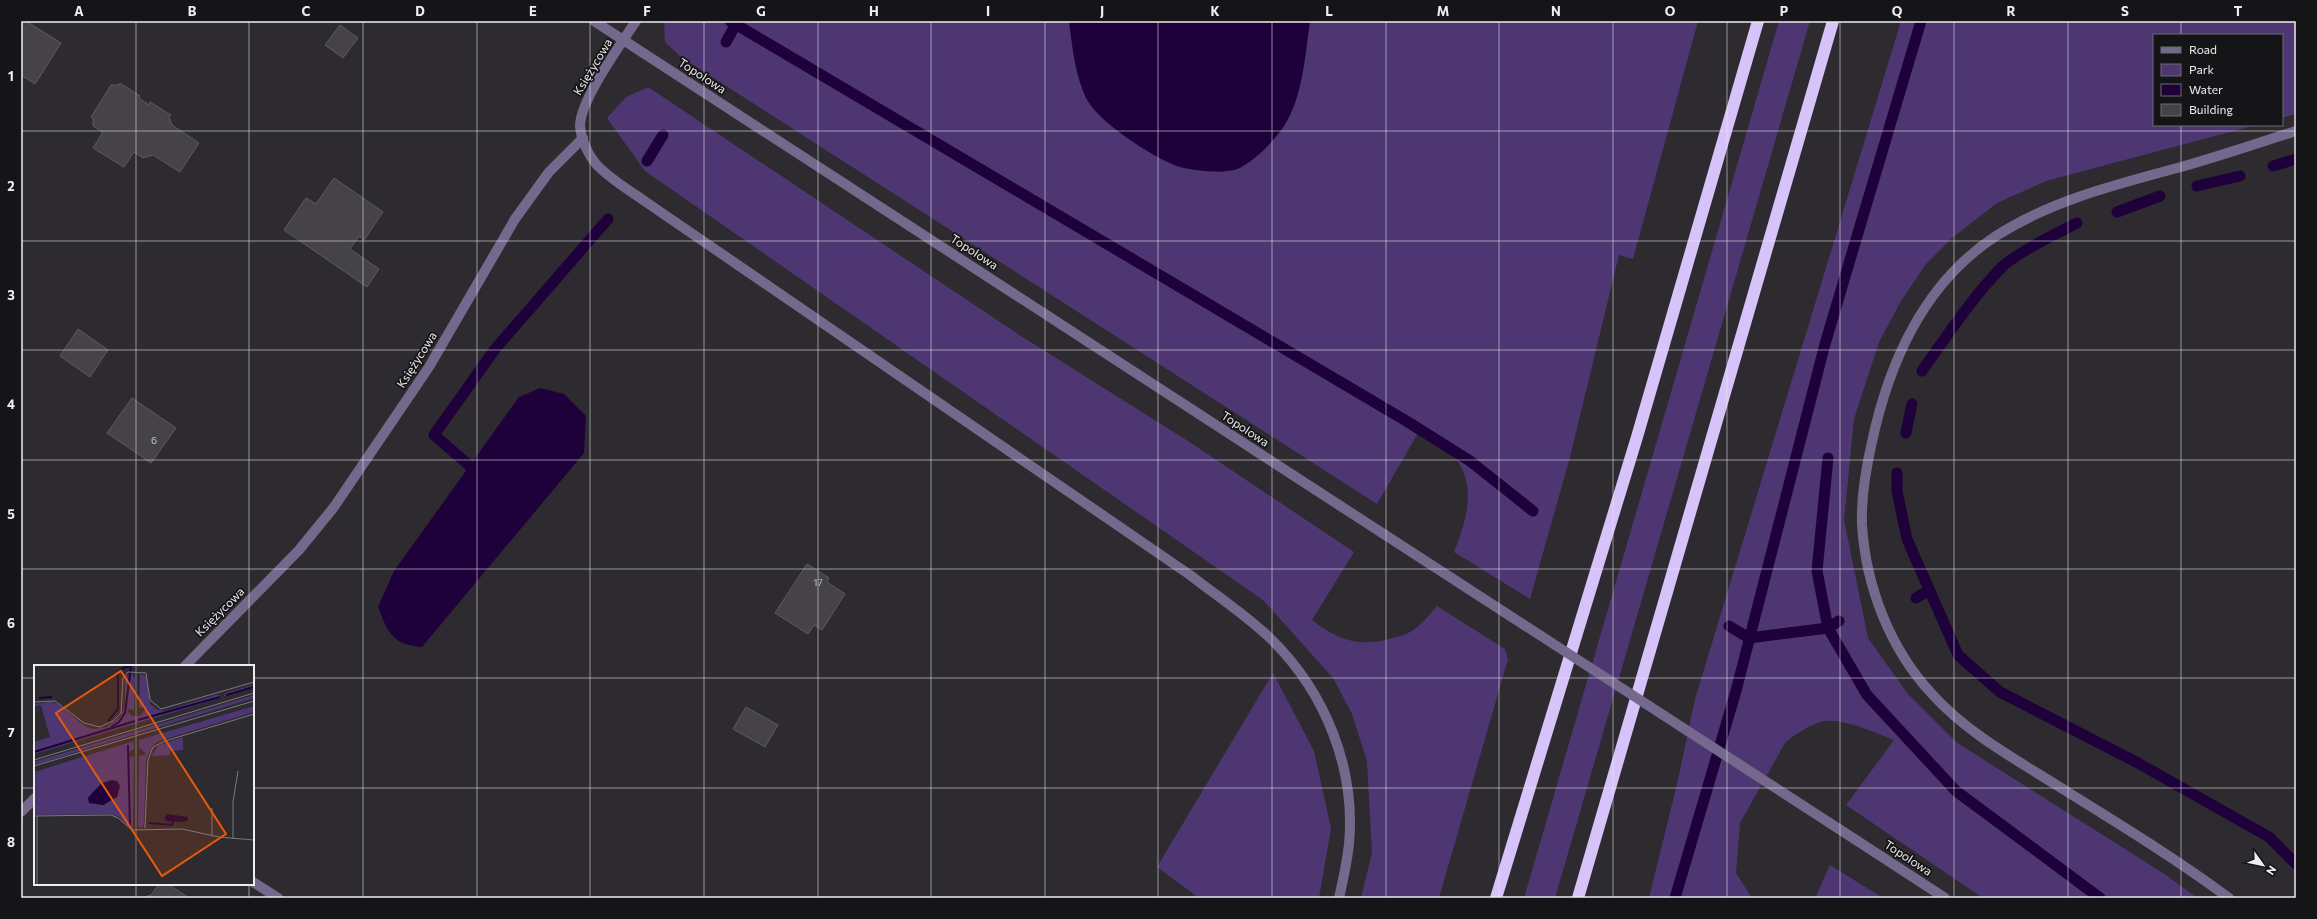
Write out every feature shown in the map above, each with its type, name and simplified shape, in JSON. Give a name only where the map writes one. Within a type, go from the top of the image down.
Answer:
[{"type":"highway","points":[[1496,898],[1637,436],[1758,21]]},
{"type":"highway","points":[[1578,898],[1833,21]]},
{"type":"street","name":"Topolowa","points":[[594,21],[1945,898]]},
{"type":"street","name":"Księżycowa","points":[[186,665],[299,550],[334,507],[429,367],[515,219],[549,172],[583,138],[580,126],[582,112],[636,21]]},
{"type":"street","points":[[2229,898],[2179,863],[1982,737],[1944,707],[1930,693],[1901,653],[1880,609],[1865,552],[1862,522],[1864,492],[1879,409],[1900,349],[1941,285],[1967,259],[1995,236],[2030,217],[2063,202],[2098,190],[2296,131]]},
{"type":"street","points":[[583,138],[589,154],[597,165],[611,177],[1190,575],[1249,620],[1271,639],[1310,684],[1332,729],[1340,754],[1349,808],[1349,844],[1339,898]]},
{"type":"street","points":[[21,812],[34,799]]},
{"type":"street","points":[[254,883],[278,898]]},
{"type":"green space","points":[[664,21],[1069,21],[1076,65],[1086,98],[1219,172],[1238,169],[1262,152],[1304,63],[1310,21],[1698,21],[1633,259],[1619,255],[1570,457],[1530,599],[1454,552],[1467,511],[1467,484],[1463,471],[1456,459],[1445,448],[1418,433],[1377,504],[681,57],[665,42]]},
{"type":"green space","points":[[1779,21],[1810,21],[1555,898],[1524,898]]},
{"type":"green space","points":[[1901,21],[2296,21],[2296,114],[2283,118],[2283,34],[2153,34],[2153,126],[2252,126],[2046,181],[1997,203],[1952,238],[1926,264],[1901,301],[1879,342],[1854,419],[1844,520],[1868,638],[1908,694],[1956,742],[2166,875],[2197,898],[1983,898],[1846,805],[1894,740],[1851,724],[1826,721],[1810,726],[1785,743],[1740,823],[1736,873],[1752,898],[1649,898],[1677,784],[1695,699]]},
{"type":"green space","points":[[648,87],[1021,336],[1188,441],[1354,552],[1312,620],[1330,633],[1357,642],[1378,641],[1400,636],[1414,630],[1437,606],[1505,649],[1508,659],[1439,898],[1361,898],[1372,853],[1367,761],[1352,714],[1333,678],[1263,600],[645,171],[607,118],[626,97]]},
{"type":"green space","points":[[1273,673],[1314,751],[1331,828],[1319,898],[1199,898],[1157,867]]},
{"type":"green space","points":[[1830,865],[1883,898],[1815,898]]},
{"type":"water","points":[[1069,21],[1310,21],[1305,62],[1299,89],[1290,115],[1284,126],[1275,138],[1256,157],[1243,166],[1231,171],[1215,172],[1188,169],[1174,165],[1139,146],[1101,117],[1086,98],[1079,80],[1074,60]]},
{"type":"water","points":[[540,388],[564,394],[586,416],[584,453],[422,647],[404,644],[389,631],[378,607],[394,571],[519,397]]},
{"type":"building","points":[[21,21],[26,21],[61,43],[35,84],[21,75]]},
{"type":"building","points":[[340,25],[358,38],[343,58],[325,45]]},
{"type":"building","points":[[120,83],[140,96],[139,98],[149,105],[150,102],[171,115],[169,117],[172,125],[199,143],[180,172],[153,155],[143,158],[134,152],[124,167],[93,148],[103,132],[93,126],[93,119],[91,117],[111,85],[119,85]]},
{"type":"building","points":[[334,178],[383,212],[364,240],[359,236],[350,249],[379,269],[367,287],[284,230],[306,198],[316,204]]},
{"type":"building","points":[[78,329],[108,350],[90,377],[60,356]]},
{"type":"building","points":[[132,398],[176,428],[151,463],[107,433]]},
{"type":"building","points":[[807,564],[829,578],[827,582],[845,594],[822,630],[814,625],[808,634],[775,613]]},
{"type":"building","points":[[746,707],[778,725],[765,747],[733,729]]},
{"type":"building","points":[[158,885],[170,885],[189,898],[141,898],[151,895]]},
{"type":"waterway","points":[[730,21],[1408,422],[1470,461],[1533,511]]},
{"type":"waterway","points":[[1675,898],[1736,691],[1825,344],[1921,21]]},
{"type":"waterway","points":[[726,42],[736,24]]},
{"type":"waterway","points":[[647,161],[663,135]]},
{"type":"waterway","points":[[2273,166],[2296,159]]},
{"type":"waterway","points":[[2197,186],[2240,176]]},
{"type":"waterway","points":[[2117,212],[2160,196]]},
{"type":"waterway","points":[[470,466],[434,435],[495,349],[608,219]]},
{"type":"waterway","points":[[1922,371],[1971,303],[2003,266],[2028,249],[2077,223]]},
{"type":"waterway","points":[[1906,433],[1912,404]]},
{"type":"waterway","points":[[1828,458],[1817,571],[1828,628],[1867,695],[1956,791],[2100,898]]},
{"type":"waterway","points":[[1897,473],[1897,491],[1907,539],[1958,655],[2000,692],[2138,763],[2269,837],[2296,864]]},
{"type":"waterway","points":[[1916,598],[1929,590]]},
{"type":"waterway","points":[[1729,626],[1749,638],[1828,628],[1839,621]]}]
